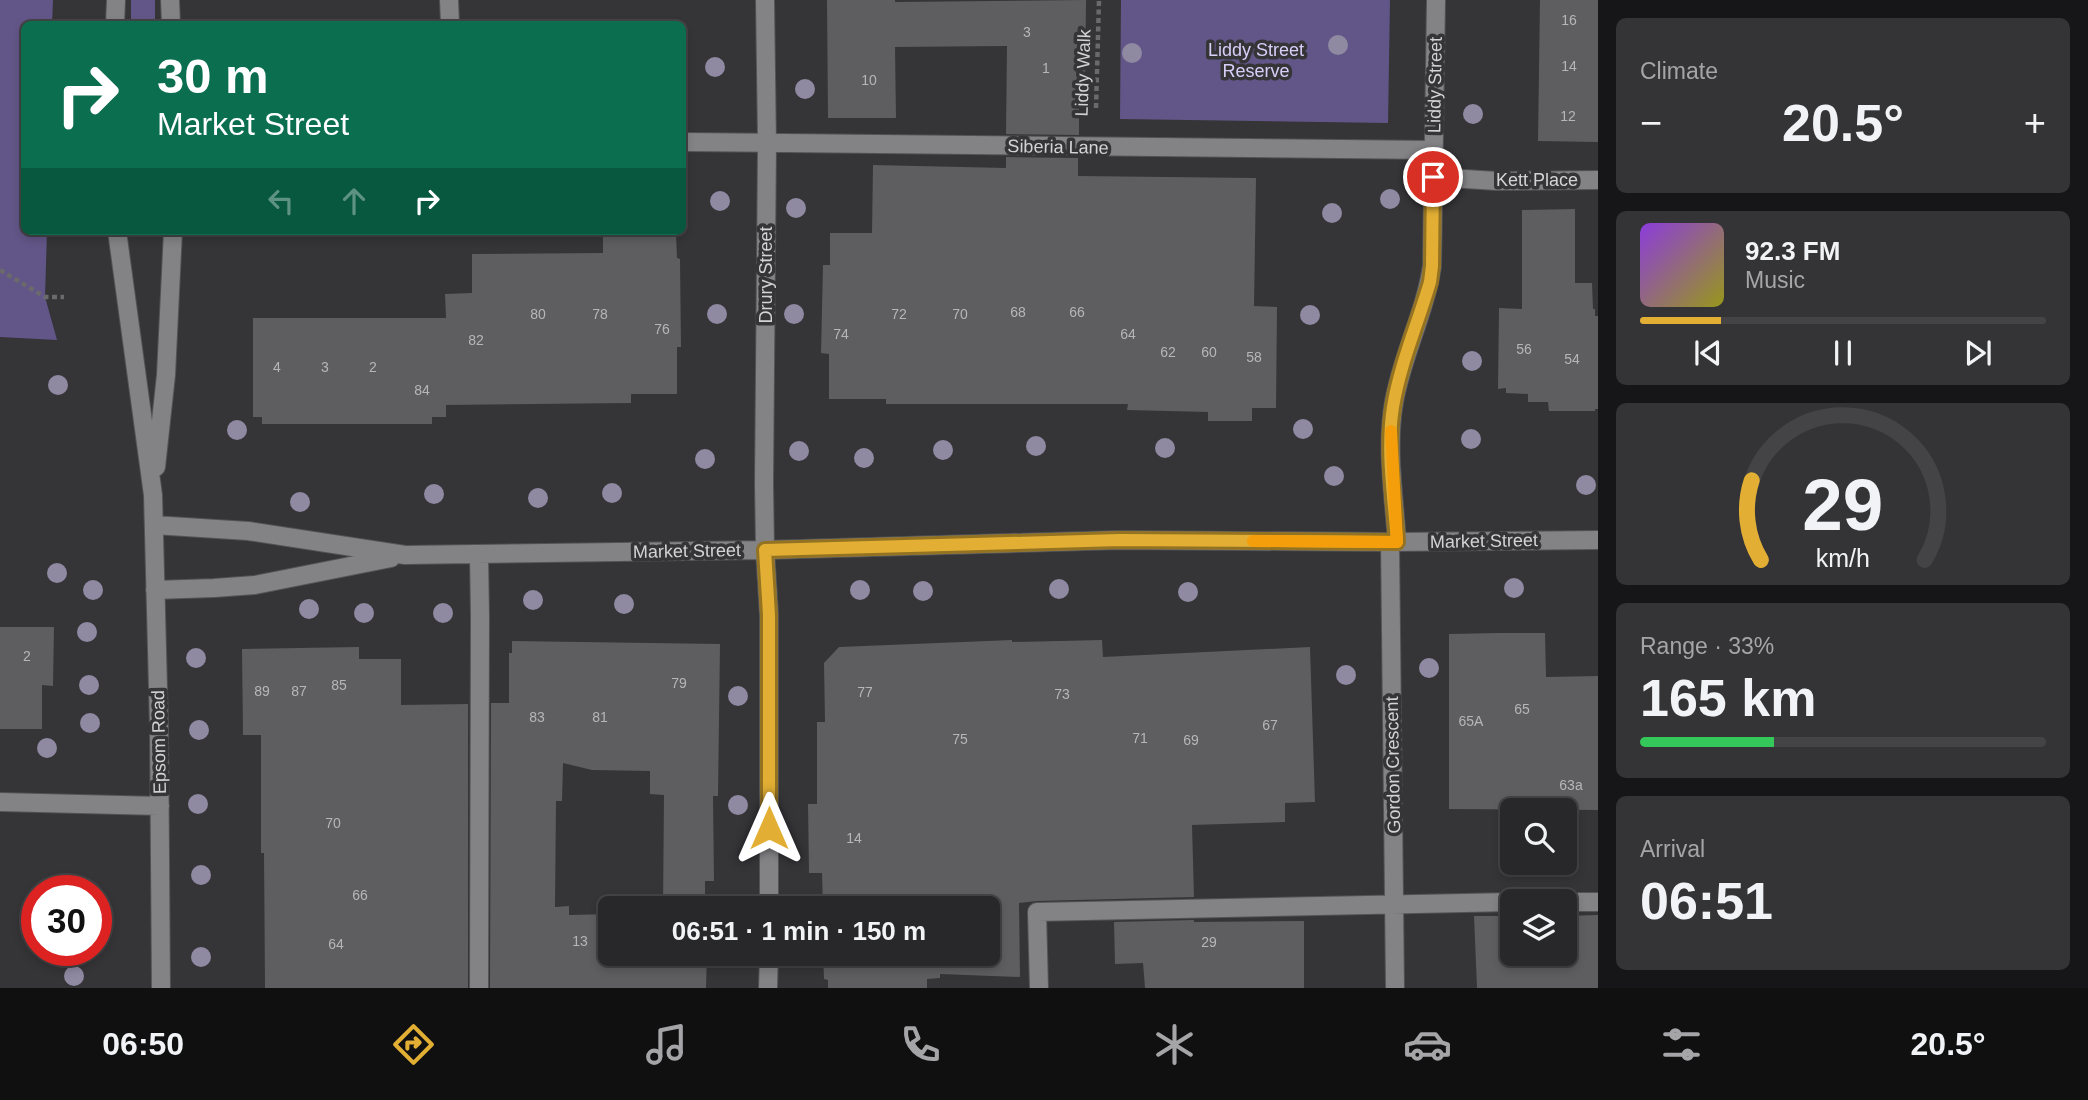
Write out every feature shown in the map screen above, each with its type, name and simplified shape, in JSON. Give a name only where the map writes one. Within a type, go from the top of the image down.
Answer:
[{"type":"street","points":[[115,21],[116,0]]},
{"type":"street","points":[[170,0],[171,21]]},
{"type":"street","points":[[449,0],[450,21]]},
{"type":"street","name":"Drury Street","points":[[765,0],[765,550],[769,615],[769,896]]},
{"type":"street","name":"Liddy Street","points":[[1393,542],[1392,416],[1396,392],[1430,282],[1432,266],[1436,0]]},
{"type":"street","name":"Siberia Lane","points":[[686,142],[1434,150]]},
{"type":"street","name":"Kett Place","points":[[1433,177],[1496,181],[1598,180]]},
{"type":"street","name":"Epsom Road","points":[[118,235],[153,495],[161,988]]},
{"type":"street","name":"Epsom Road","points":[[153,495],[166,375],[173,235]]},
{"type":"street","name":"Market Street","points":[[154,525],[248,531],[405,555],[765,550],[1120,540],[1598,540]]},
{"type":"street","name":"Gordon Crescent","points":[[1393,542],[1395,988]]},
{"type":"street","name":"Market Street","points":[[155,590],[255,585],[405,555]]},
{"type":"street","points":[[479,555],[479,988]]},
{"type":"street","points":[[0,802],[160,806]]},
{"type":"street","points":[[1039,988],[1037,912],[1500,902]]},
{"type":"street","points":[[1577,902],[1598,902]]},
{"type":"street","points":[[768,988],[769,966]]},
{"type":"path","name":"Liddy Walk","points":[[1095,148],[1099,0]]},
{"type":"path","points":[[0,270],[45,297],[64,297]]},
{"type":"green space","points":[[0,0],[53,0],[52,21],[21,21],[21,235],[47,235],[45,297],[57,340],[0,337]]},
{"type":"green space","points":[[131,0],[155,0],[155,21],[131,21]]},
{"type":"green space","name":"Liddy Street Reserve","points":[[1121,0],[1390,0],[1388,123],[1120,119]]},
{"type":"building","points":[[827,0],[1086,0],[1085,89],[1079,89],[1079,135],[1006,134],[1007,46],[895,47],[896,118],[828,118]]},
{"type":"building","points":[[1540,0],[1598,0],[1598,142],[1538,141]]},
{"type":"building","points":[[1006,157],[1078,158],[1078,176],[1256,178],[1254,306],[1277,307],[1276,408],[1252,408],[1252,421],[1208,421],[1208,412],[1127,410],[1128,404],[886,404],[886,399],[829,399],[829,354],[821,353],[823,265],[830,265],[830,233],[872,233],[873,165],[1006,168]]},
{"type":"building","points":[[1575,209],[1575,283],[1592,283],[1593,309],[1595,316],[1598,316],[1598,409],[1549,411],[1548,402],[1528,402],[1528,394],[1506,393],[1506,388],[1498,389],[1499,308],[1522,309],[1522,210]]},
{"type":"building","points":[[603,235],[676,235],[677,258],[680,259],[681,347],[677,347],[677,394],[631,394],[631,403],[446,405],[446,417],[432,417],[432,424],[262,424],[262,417],[253,417],[253,318],[446,318],[445,294],[472,293],[472,254],[603,253]]},
{"type":"building","points":[[0,627],[54,627],[53,686],[42,685],[42,729],[0,729]]},
{"type":"building","points":[[1545,633],[1546,677],[1598,676],[1598,810],[1577,810],[1577,798],[1500,798],[1500,809],[1449,809],[1449,634]]},
{"type":"building","points":[[1012,640],[1102,640],[1103,657],[1310,647],[1315,802],[1285,803],[1285,822],[1192,825],[1194,897],[1019,903],[1020,977],[940,974],[940,978],[927,979],[927,988],[828,988],[828,980],[824,979],[823,966],[1000,966],[1000,896],[823,896],[822,873],[809,873],[808,804],[817,804],[817,722],[825,722],[824,663],[839,647]]},
{"type":"building","points":[[512,641],[720,644],[718,796],[713,796],[714,881],[705,881],[705,896],[663,896],[664,795],[650,794],[650,771],[592,770],[563,763],[562,801],[556,801],[555,907],[569,906],[569,915],[598,914],[598,966],[707,966],[706,988],[490,988],[491,703],[509,703],[509,653],[512,653]]},
{"type":"building","points":[[359,647],[359,659],[401,659],[401,705],[468,704],[468,988],[265,988],[261,735],[243,735],[242,649]]},
{"type":"building","points":[[1598,915],[1598,988],[1477,988],[1474,916],[1500,916],[1500,966],[1577,966],[1577,916]]},
{"type":"building","points":[[1304,921],[1304,988],[1145,988],[1143,963],[1115,964],[1114,922]]},
{"type":"slow traffic","points":[[1253,541],[1397,542],[1391,431]]},
{"type":"route","points":[[769,828],[769,615],[765,550],[1120,540],[1397,542],[1392,416],[1396,392],[1430,282],[1433,177]]}]
